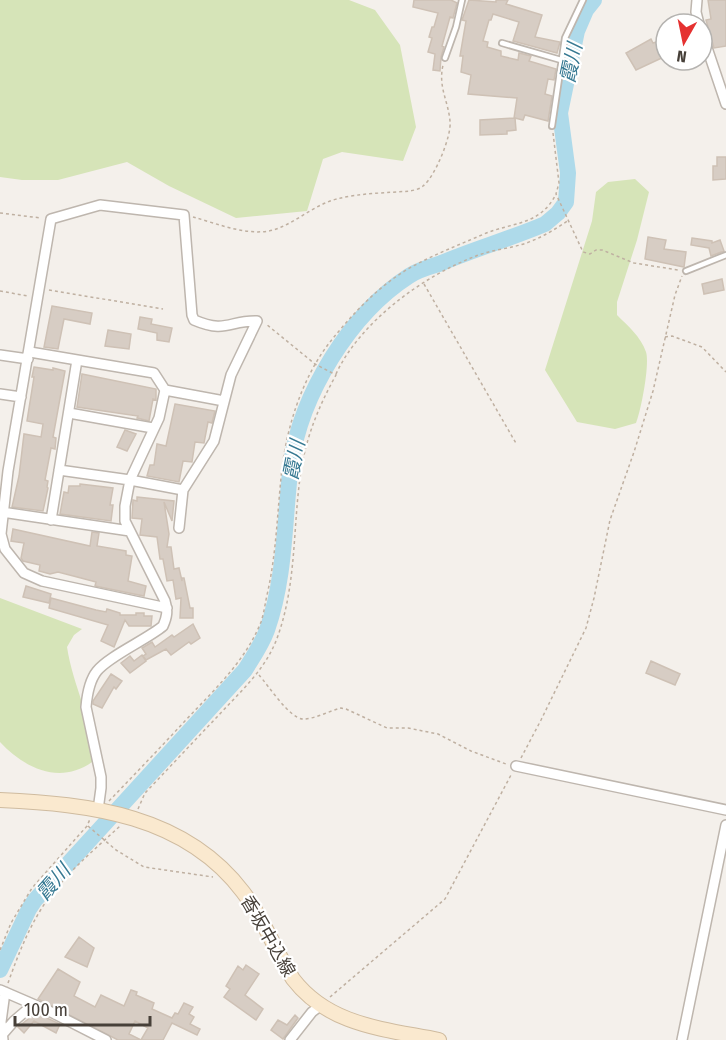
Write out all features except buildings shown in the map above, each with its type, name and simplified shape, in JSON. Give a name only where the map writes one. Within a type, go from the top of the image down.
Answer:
[{"type":"main road","name":"香坂中込線","points":[[0,800],[27,801],[129,817],[160,826],[186,840],[206,853],[232,878],[253,905],[293,979],[300,989],[320,1006],[338,1016],[362,1024],[439,1040]]},
{"type":"street","points":[[714,68],[726,104]]},
{"type":"street","points":[[167,608],[42,581],[24,573],[5,549],[1,534],[4,470],[29,356],[51,219],[100,205],[184,214],[194,320],[217,328],[257,321]]},
{"type":"street","points":[[180,528],[183,490],[214,441],[234,368],[257,321]]},
{"type":"street","points":[[0,355],[77,360],[154,373],[165,390],[159,418],[130,480],[125,506],[125,521],[167,608],[167,616],[163,626],[104,665],[92,678],[86,707],[101,777],[99,811]]},
{"type":"street","points":[[51,520],[77,360]]},
{"type":"street","points":[[165,390],[224,401]]},
{"type":"street","points":[[0,394],[21,397]]},
{"type":"street","points":[[69,413],[153,428]]},
{"type":"street","points":[[59,470],[183,490]]},
{"type":"street","points":[[1,513],[130,531]]},
{"type":"street","points":[[516,766],[726,810]]},
{"type":"street","points":[[682,1040],[726,825]]},
{"type":"street","points":[[2,1037],[2,991],[51,1012],[106,1040]]},
{"type":"street","points":[[290,1040],[312,1012],[320,1006]]},
{"type":"street","points":[[2,1037],[28,1009]]},
{"type":"lane","points":[[445,58],[456,27],[462,0]]},
{"type":"lane","points":[[552,126],[565,38],[583,0]]},
{"type":"lane","points":[[502,44],[561,60]]},
{"type":"lane","points":[[686,271],[726,255]]},
{"type":"path","points":[[184,214],[239,230],[264,231],[278,229],[316,207],[337,199],[410,191],[422,187],[434,170],[448,140],[450,130],[450,120],[440,77],[445,58]]},
{"type":"path","points":[[0,950],[11,923],[32,888],[99,811],[226,678],[246,652],[262,620],[277,543],[281,475],[290,430],[315,364],[329,343],[376,292],[400,274],[486,233],[539,216],[550,205],[559,183],[552,126]]},
{"type":"path","points":[[320,1006],[445,899],[541,720],[586,628],[610,520],[653,391],[663,338],[675,295],[686,271],[634,263],[602,250],[586,254],[579,246],[567,214],[556,194]]},
{"type":"path","points":[[0,213],[51,219]]},
{"type":"path","points":[[2,991],[41,909],[59,886],[123,824],[145,793],[258,674],[276,642],[291,583],[302,467],[308,440],[315,415],[350,349],[397,302],[450,268],[476,255],[536,240],[569,220]]},
{"type":"path","points":[[423,284],[517,445]]},
{"type":"path","points":[[0,291],[163,309]]},
{"type":"path","points":[[257,321],[265,323],[315,364],[336,375]]},
{"type":"path","points":[[663,338],[672,336],[702,347],[726,372]]},
{"type":"path","points":[[258,674],[296,717],[306,719],[341,708],[346,709],[387,728],[408,728],[438,734],[490,759],[516,766]]},
{"type":"path","points":[[87,826],[104,841],[144,867],[222,879],[232,878]]},
{"type":"green space","points":[[0,0],[349,0],[375,10],[400,45],[416,127],[403,161],[342,152],[323,159],[307,211],[236,218],[169,186],[127,162],[58,180],[22,180],[0,177]]},
{"type":"green space","points":[[635,179],[649,192],[637,240],[617,302],[617,315],[641,341],[646,352],[647,366],[636,423],[615,429],[577,422],[545,370],[592,221],[596,192],[608,182]]},
{"type":"green space","points":[[0,598],[82,629],[74,635],[67,647],[91,731],[96,759],[83,767],[71,772],[45,771],[21,760],[0,742]]},
{"type":"waterway","name":"霞川","points":[[0,970],[35,900],[245,670],[260,645],[267,630],[278,589],[291,464],[297,437],[305,410],[317,384],[348,334],[387,292],[412,274],[545,224],[558,213],[566,202],[568,173],[560,113],[577,31],[586,10],[594,0]]}]
